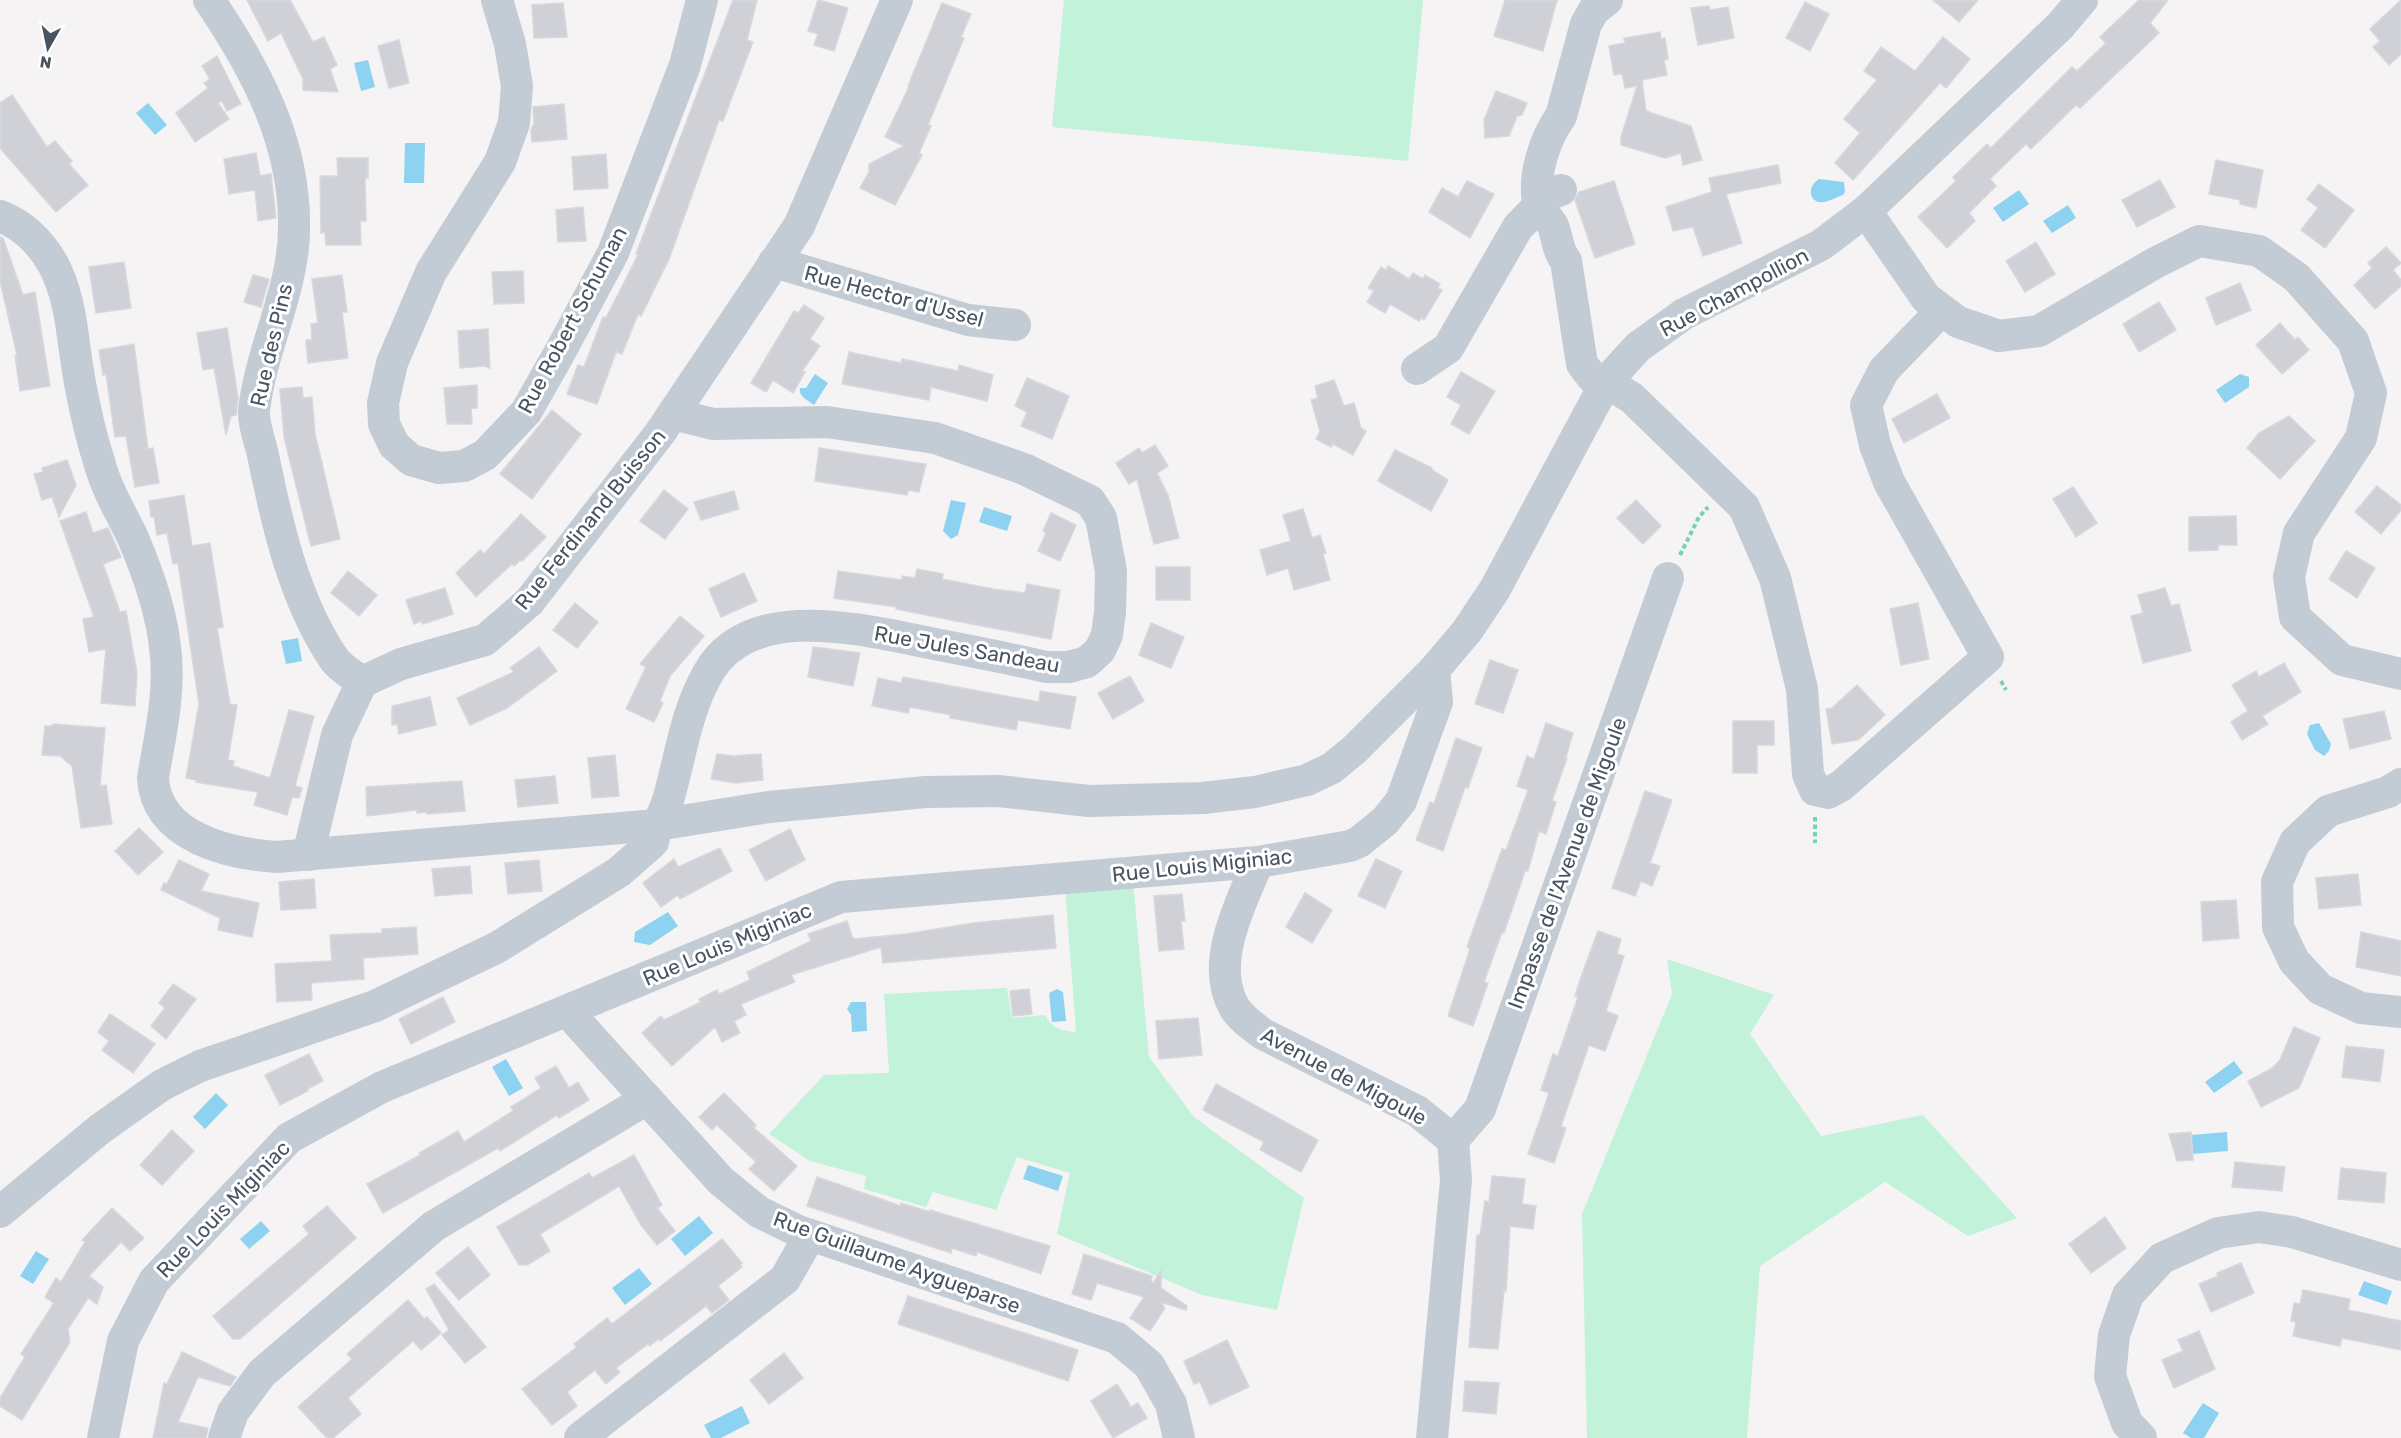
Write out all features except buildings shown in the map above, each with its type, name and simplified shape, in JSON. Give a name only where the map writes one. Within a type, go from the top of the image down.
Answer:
[{"type":"street","name":"Rue des Pins","points":[[209,0],[235,38],[274,115],[288,167],[294,230],[289,268],[261,373],[254,413],[266,468],[289,561],[312,618],[336,661],[362,682]]},
{"type":"street","name":"Rue Robert Schuman","points":[[497,0],[510,44],[517,86],[513,123],[500,162],[431,272],[392,363],[383,402],[384,424],[394,445],[411,460],[439,468],[464,466],[484,455],[526,412],[560,352],[613,253],[685,65],[702,0]]},
{"type":"street","name":"Rue Ferdinand Buisson","points":[[362,682],[401,664],[485,640],[529,602],[673,414],[799,226],[897,0]]},
{"type":"street","points":[[1607,0],[1594,10],[1586,24],[1561,117],[1553,127],[1536,185],[1550,197],[1552,226],[1559,252],[1566,261],[1582,364],[1592,377],[1606,382],[1632,398],[1744,507],[1775,578],[1802,689],[1808,774],[1815,790],[1828,793],[1841,786],[1988,657],[1889,482],[1875,445],[1866,405],[1884,370],[1942,310]]},
{"type":"street","name":"Rue Champollion","points":[[657,825],[769,807],[937,792],[998,791],[1089,801],[1203,798],[1256,792],[1307,780],[1332,768],[1356,750],[1434,670],[1467,632],[1495,589],[1606,382],[1638,347],[1684,314],[1821,245],[1866,211],[2060,26],[2082,0]]},
{"type":"street","points":[[1417,369],[1448,348],[1518,227],[1550,197]]},
{"type":"street","points":[[1866,211],[1926,298],[1958,322],[1999,336],[2039,331],[2155,263],[2199,241],[2259,250],[2296,277],[2353,341],[2371,393],[2361,438],[2299,533],[2289,577],[2295,617],[2342,660],[2401,674]]},
{"type":"street","points":[[0,216],[24,229],[42,248],[60,280],[72,319],[80,383],[100,467],[154,591],[166,648],[166,667],[164,714],[153,778],[153,791],[159,805],[172,822],[189,833],[229,850],[265,856],[308,855],[657,825]]},
{"type":"street","name":"Rue Hector d'Ussel","points":[[774,262],[968,320],[1015,325]]},
{"type":"street","name":"Rue Jules Sandeau","points":[[0,1212],[100,1129],[162,1084],[200,1066],[375,1006],[496,948],[619,872],[652,842],[657,825],[667,808],[691,708],[706,676],[715,661],[734,644],[754,633],[811,625],[846,627],[1046,667],[1069,667],[1087,662],[1100,650],[1107,635],[1111,571],[1101,518],[1090,501],[1024,470],[935,438],[827,422],[713,424],[673,414]]},
{"type":"street","name":"Impasse de l'Avenue de Migoule","points":[[1453,1140],[1480,1109],[1668,578]]},
{"type":"street","name":"Rue Louis Miginiac","points":[[103,1438],[123,1341],[154,1281],[289,1138],[382,1088],[841,897],[1258,862],[1350,846],[1370,833],[1395,811],[1407,787],[1437,702],[1434,670]]},
{"type":"street","points":[[308,855],[337,735],[362,682]]},
{"type":"street","points":[[2401,784],[2388,792],[2328,811],[2295,842],[2277,882],[2278,927],[2294,961],[2320,989],[2361,1008],[2401,1012]]},
{"type":"street","name":"Avenue de Migoule","points":[[1258,862],[1233,921],[1228,944],[1225,976],[1233,1005],[1241,1016],[1263,1034],[1417,1111],[1453,1140]]},
{"type":"street","name":"Rue Guillaume Aygueparse","points":[[567,1011],[722,1181],[759,1212],[810,1235],[1117,1338],[1149,1365],[1171,1404],[1179,1438]]},
{"type":"street","points":[[224,1438],[233,1412],[262,1373],[434,1226],[647,1100]]},
{"type":"street","points":[[1432,1438],[1456,1180],[1453,1140]]},
{"type":"street","points":[[2141,1438],[2127,1424],[2110,1376],[2114,1335],[2128,1295],[2162,1258],[2218,1233],[2259,1227],[2292,1232],[2401,1265]]},
{"type":"street","points":[[580,1438],[785,1278],[810,1235]]},
{"type":"path","points":[[1668,578],[1699,517],[1724,488]]},
{"type":"green space","points":[[1064,0],[1423,0],[1408,161],[1052,127]]},
{"type":"green space","points":[[1133,882],[1149,1057],[1194,1117],[1304,1198],[1277,1310],[1202,1295],[1057,1234],[1070,1173],[1017,1157],[996,1210],[933,1192],[926,1207],[864,1189],[866,1176],[810,1161],[769,1134],[824,1075],[889,1073],[884,994],[1007,988],[1012,1018],[1045,1015],[1058,1028],[1076,1032],[1065,888]]},
{"type":"green space","points":[[1667,959],[1774,995],[1750,1034],[1821,1136],[1923,1115],[2017,1218],[1968,1236],[1885,1182],[1760,1266],[1747,1438],[1587,1438],[1582,1214],[1672,994]]},
{"type":"water","points":[[368,60],[375,87],[361,91],[354,63]]},
{"type":"water","points":[[148,103],[167,125],[155,135],[136,113]]},
{"type":"water","points":[[405,143],[425,143],[424,183],[404,183]]},
{"type":"water","points":[[1819,179],[1844,182],[1845,192],[1843,195],[1826,201],[1815,200],[1811,190]]},
{"type":"water","points":[[2019,190],[2029,204],[2003,222],[1993,208]]},
{"type":"water","points":[[2068,205],[2076,218],[2052,233],[2043,221]]},
{"type":"water","points":[[815,374],[828,383],[814,405],[804,398],[800,393],[800,388],[806,388]]},
{"type":"water","points":[[2240,374],[2249,377],[2249,387],[2225,403],[2216,390]]},
{"type":"water","points":[[951,500],[966,503],[958,535],[951,539],[943,531]]},
{"type":"water","points":[[984,507],[1012,516],[1007,531],[979,522]]},
{"type":"water","points":[[298,638],[302,661],[286,664],[281,641]]},
{"type":"water","points":[[2319,723],[2331,744],[2324,756],[2315,750],[2307,734],[2310,725]]},
{"type":"water","points":[[668,912],[678,926],[650,945],[634,942],[635,932]]},
{"type":"water","points":[[1057,989],[1063,992],[1066,1021],[1052,1022],[1049,993]]},
{"type":"water","points":[[851,1002],[866,1002],[867,1031],[852,1032],[851,1015],[847,1009]]},
{"type":"water","points":[[506,1059],[523,1088],[509,1096],[492,1067]]},
{"type":"water","points":[[2234,1061],[2243,1073],[2214,1093],[2205,1082]]},
{"type":"water","points":[[216,1093],[228,1105],[205,1129],[193,1117]]},
{"type":"water","points":[[2227,1132],[2228,1151],[2192,1154],[2191,1135]]},
{"type":"water","points":[[1028,1165],[1063,1176],[1058,1191],[1023,1179]]},
{"type":"water","points":[[699,1216],[713,1233],[685,1256],[671,1239]]},
{"type":"water","points":[[261,1221],[270,1231],[249,1249],[240,1239]]},
{"type":"water","points":[[36,1251],[49,1259],[33,1284],[20,1276]]},
{"type":"water","points":[[639,1268],[652,1284],[625,1305],[612,1288]]},
{"type":"water","points":[[2364,1281],[2392,1291],[2387,1305],[2358,1295]]},
{"type":"water","points":[[2203,1403],[2219,1413],[2204,1438],[2191,1438],[2183,1433]]},
{"type":"water","points":[[742,1406],[750,1423],[721,1438],[711,1438],[704,1425]]}]
